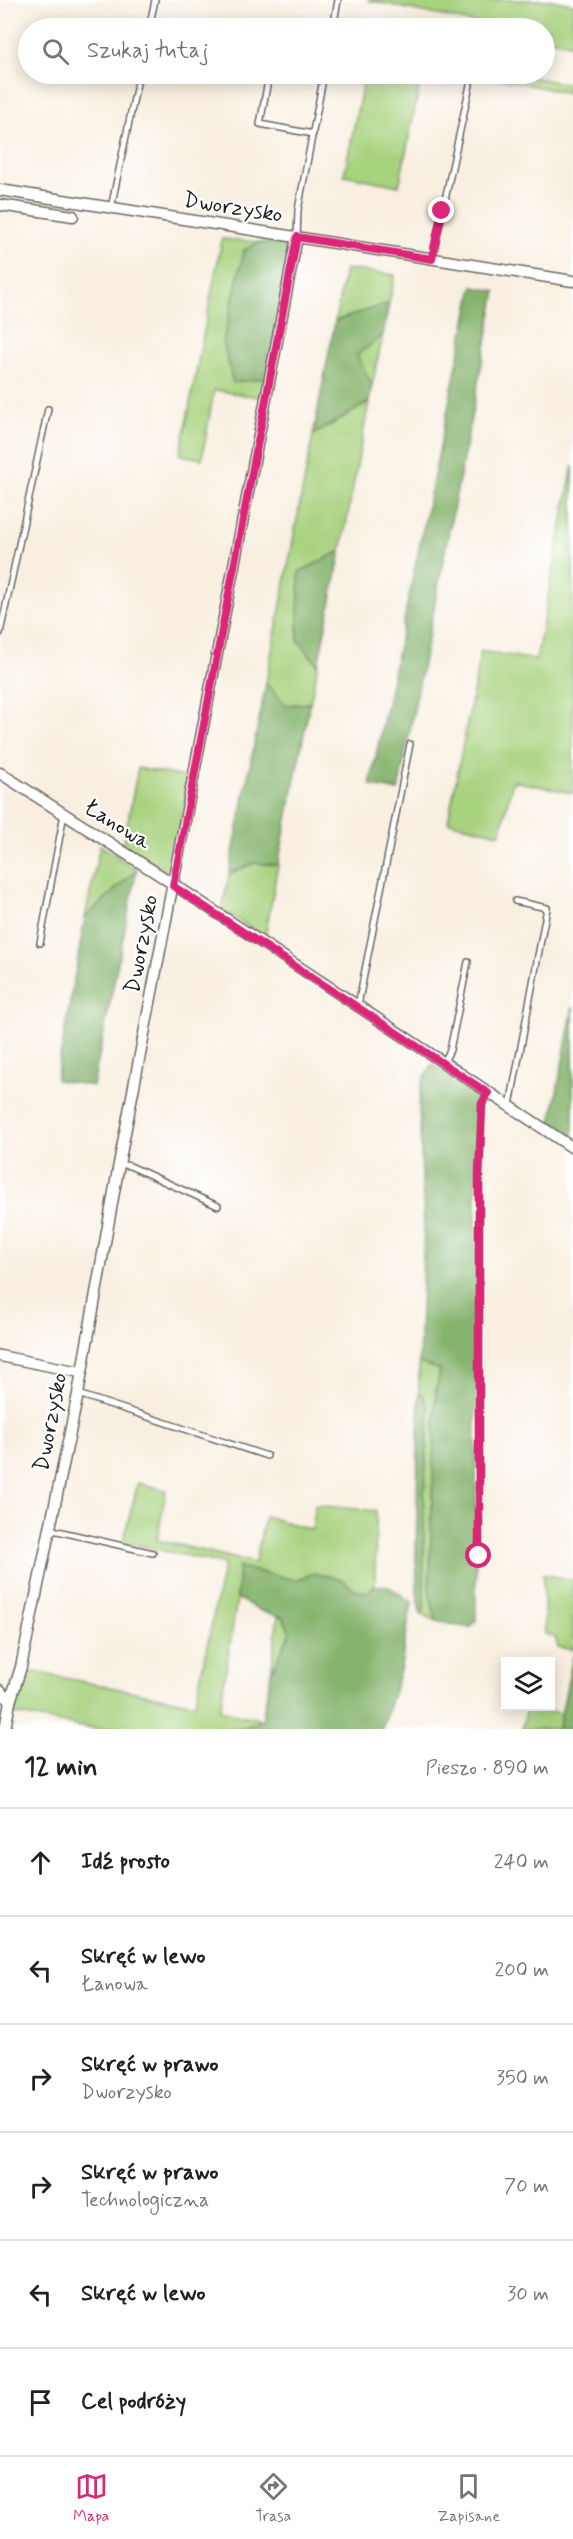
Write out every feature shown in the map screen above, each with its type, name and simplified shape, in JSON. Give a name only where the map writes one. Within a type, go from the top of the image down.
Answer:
[{"type":"street","name":"Dworzysko","points":[[0,189],[75,203],[297,237],[119,1164],[78,1394],[48,1528],[21,1667],[10,1702],[5,1729]]},
{"type":"street","points":[[0,205],[73,216]]},
{"type":"street","points":[[297,237],[573,281]]},
{"type":"street","name":"Łanowa","points":[[0,773],[573,1148]]},
{"type":"street","points":[[0,1356],[81,1372]]},
{"type":"street","points":[[0,1690],[10,1702]]},
{"type":"lane","points":[[151,18],[155,0]]},
{"type":"lane","points":[[335,18],[338,0]]},
{"type":"lane","points":[[111,208],[137,84]]},
{"type":"lane","points":[[267,84],[260,124],[313,134]]},
{"type":"lane","points":[[297,237],[298,210],[322,84]]},
{"type":"lane","points":[[432,259],[470,85]]},
{"type":"lane","points":[[0,633],[48,409]]},
{"type":"lane","points":[[358,1007],[410,744]]},
{"type":"lane","points":[[40,943],[64,814]]},
{"type":"lane","points":[[510,1107],[547,908],[515,901]]},
{"type":"lane","points":[[444,1064],[450,1050],[468,962]]},
{"type":"lane","points":[[479,1556],[479,1178],[482,1104],[488,1093]]},
{"type":"lane","points":[[119,1164],[218,1206]]},
{"type":"lane","points":[[78,1394],[267,1456]]},
{"type":"lane","points":[[48,1528],[153,1553]]},
{"type":"green space","points":[[367,0],[552,0],[573,4],[573,45],[555,40],[555,18],[452,18]]},
{"type":"green space","points":[[555,82],[573,85],[573,94],[524,84],[555,84]]},
{"type":"green space","points":[[363,84],[420,84],[399,186],[344,175]]},
{"type":"green space","points":[[222,239],[260,242],[244,250],[267,378],[263,398],[214,390],[202,459],[180,455]]},
{"type":"green space","points":[[260,242],[287,245],[289,258],[267,378],[233,383],[223,342],[244,250]]},
{"type":"green space","points":[[345,269],[395,275],[389,303],[335,321]]},
{"type":"green space","points":[[473,287],[496,291],[398,791],[370,785]]},
{"type":"green space","points":[[389,303],[383,335],[357,355],[372,385],[369,402],[313,435],[335,321]]},
{"type":"green space","points":[[383,335],[372,385],[357,355]]},
{"type":"green space","points":[[369,402],[341,551],[299,572],[298,640],[318,665],[310,703],[286,705],[266,683],[313,435]]},
{"type":"green space","points":[[573,465],[573,793],[513,781],[500,834],[448,822],[481,651],[536,660]]},
{"type":"green space","points":[[341,551],[318,665],[298,640],[299,572]]},
{"type":"green space","points":[[266,683],[286,705],[310,703],[278,865],[254,863],[229,874]]},
{"type":"green space","points":[[138,768],[190,778],[171,866],[166,871],[123,846]]},
{"type":"green space","points":[[100,845],[137,869],[85,918]]},
{"type":"green space","points":[[254,863],[278,865],[265,937],[222,910],[229,874]]},
{"type":"green space","points":[[137,869],[93,1086],[56,1080],[85,918]]},
{"type":"green space","points":[[573,1007],[573,1137],[551,1123]]},
{"type":"green space","points":[[432,1064],[479,1094],[476,1109],[476,1621],[470,1628],[436,1621],[429,1589],[436,1390],[440,1370],[419,1363],[424,1227],[419,1105],[422,1082]]},
{"type":"green space","points":[[419,1363],[440,1370],[436,1390],[429,1589],[436,1621],[421,1614],[424,1609],[424,1496],[429,1410],[423,1394],[419,1394]]},
{"type":"green space","points":[[419,1394],[423,1394],[429,1410],[424,1496],[424,1609],[421,1614],[417,1596],[416,1561]]},
{"type":"green space","points":[[138,1483],[166,1490],[157,1540],[255,1563],[265,1516],[312,1530],[315,1505],[376,1511],[375,1585],[367,1592],[356,1591],[341,1579],[314,1573],[295,1580],[239,1567],[237,1598],[220,1710],[262,1720],[241,1729],[93,1729],[13,1714],[25,1670],[195,1704],[224,1564],[123,1542]]},
{"type":"green space","points":[[239,1567],[295,1580],[314,1573],[341,1579],[356,1591],[367,1592],[373,1587],[384,1585],[412,1602],[400,1671],[382,1729],[241,1729],[262,1720],[271,1673],[290,1633],[283,1617],[261,1611],[237,1598]]},
{"type":"green space","points":[[543,1574],[573,1580],[573,1650],[558,1647],[555,1637],[545,1634]]},
{"type":"green space","points":[[278,1615],[283,1617],[290,1633],[271,1673]]},
{"type":"green space","points":[[573,1656],[573,1729],[558,1729]]},
{"type":"green space","points":[[525,1711],[561,1713],[558,1729],[522,1729]]},
{"type":"route","points":[[442,211],[432,259],[297,237],[173,886],[488,1093],[482,1104],[479,1178],[479,1556]]}]
